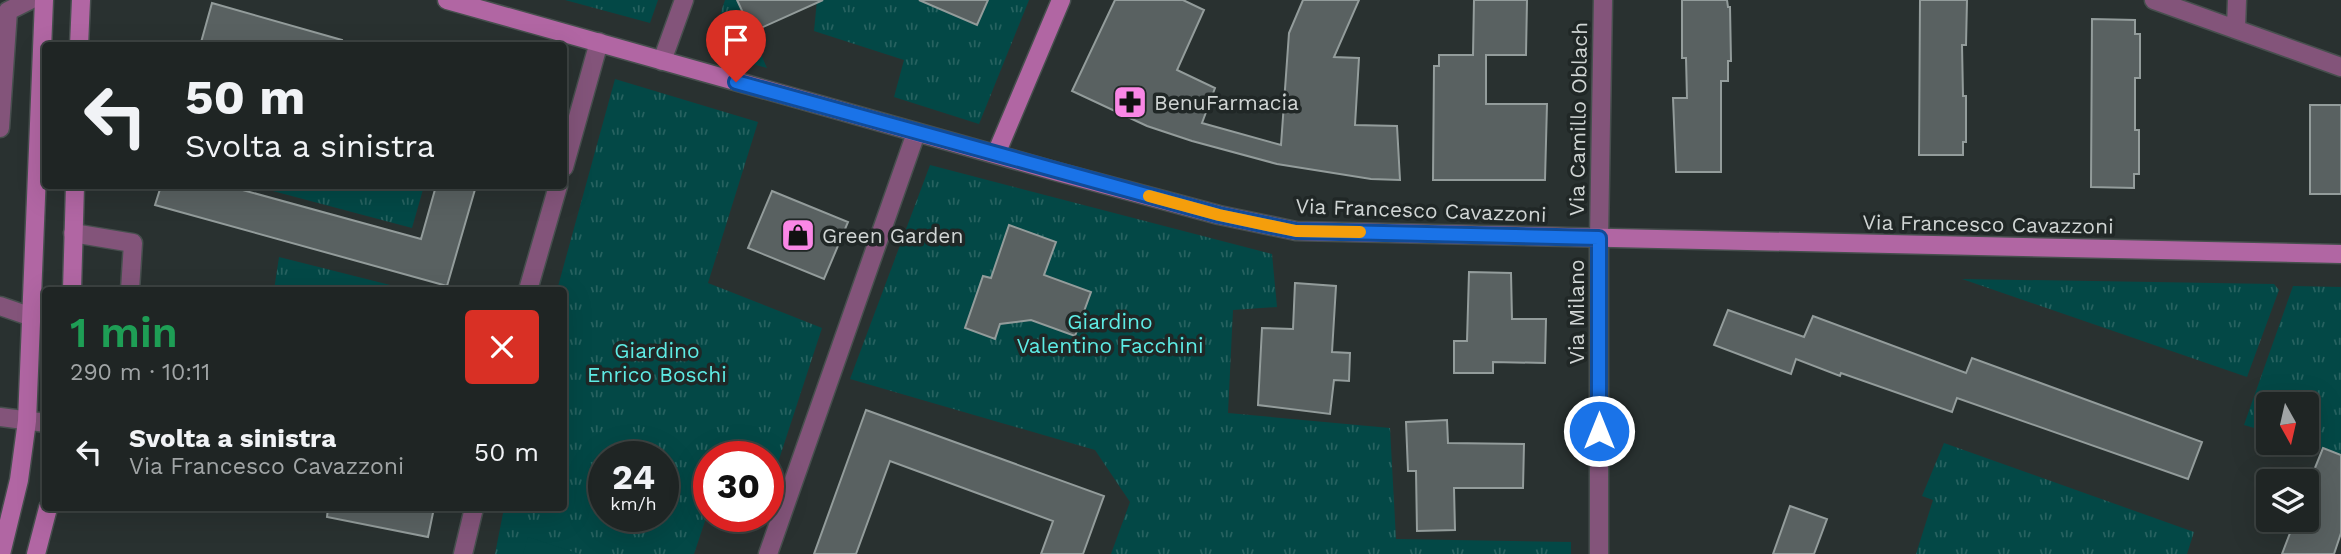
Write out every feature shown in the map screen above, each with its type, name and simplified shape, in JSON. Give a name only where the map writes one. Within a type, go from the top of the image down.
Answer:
[{"type":"street","points":[[0,128],[8,11],[30,0]]},
{"type":"street","points":[[42,42],[44,0]]},
{"type":"street","points":[[79,42],[81,0]]},
{"type":"street","name":"Via Francesco Cavazzoni","points":[[447,0],[1219,215],[1296,231],[2341,254]]},
{"type":"street","points":[[662,61],[684,0]]},
{"type":"street","points":[[996,154],[1061,0]]},
{"type":"street","name":"Via Camillo Oblach","points":[[1599,238],[1603,0]]},
{"type":"street","points":[[2154,0],[2341,67]]},
{"type":"street","points":[[2236,28],[2237,0]]},
{"type":"street","points":[[567,156],[600,42]]},
{"type":"street","points":[[1,554],[19,480],[27,421],[42,53]]},
{"type":"street","points":[[768,554],[916,132]]},
{"type":"street","points":[[72,287],[75,189]]},
{"type":"street","points":[[529,287],[557,189]]},
{"type":"street","points":[[74,233],[133,243],[130,287]]},
{"type":"street","name":"Via Milano","points":[[1599,238],[1600,554]]},
{"type":"street","points":[[0,306],[32,317]]},
{"type":"street","points":[[0,417],[42,423]]},
{"type":"street","points":[[36,554],[47,511]]},
{"type":"street","points":[[463,554],[473,511]]},
{"type":"green space","points":[[565,0],[658,0],[650,23]]},
{"type":"green space","points":[[725,0],[737,0],[767,68],[713,50],[712,38]]},
{"type":"green space","points":[[817,0],[1029,0],[979,124],[894,97],[904,60],[814,31]]},
{"type":"green space","name":"Giardino Enrico Boschi","points":[[615,79],[758,122],[708,283],[822,328],[784,444],[784,441],[693,441],[693,532],[701,532],[694,554],[495,554],[503,511],[567,511],[567,287],[558,287]]},
{"type":"green space","name":"Giardino Valentino Facchini","points":[[930,165],[1272,254],[1277,307],[1233,310],[1228,413],[1390,428],[1396,539],[1571,542],[1571,554],[1111,554],[1130,502],[1095,450],[850,379]]},
{"type":"green space","points":[[265,189],[423,189],[412,228]]},
{"type":"green space","points":[[279,257],[398,287],[274,287]]},
{"type":"green space","points":[[1962,279],[2274,284],[2279,290],[2247,377]]},
{"type":"green space","points":[[2293,286],[2341,287],[2341,455],[2319,448],[2319,392],[2256,392],[2256,428],[2244,425]]},
{"type":"green space","points":[[1944,443],[2194,532],[2187,554],[1916,554],[1933,500],[1922,496]]},
{"type":"green space","points":[[528,537],[580,554],[523,554]]},
{"type":"building","points":[[737,0],[823,0],[752,32]]},
{"type":"building","points":[[919,0],[988,0],[977,25]]},
{"type":"building","points":[[1115,0],[1183,0],[1204,10],[1177,70],[1215,88],[1202,123],[1281,145],[1289,33],[1303,0],[1359,0],[1334,57],[1359,58],[1355,125],[1397,126],[1400,180],[1371,179],[1277,164],[1192,141],[1147,126],[1072,91]]},
{"type":"building","points":[[1474,0],[1527,0],[1526,55],[1486,55],[1486,104],[1547,104],[1545,180],[1433,180],[1434,66],[1439,66],[1439,55],[1473,55]]},
{"type":"building","points":[[1682,0],[1727,0],[1730,7],[1731,61],[1728,61],[1728,81],[1721,81],[1721,172],[1676,172],[1673,98],[1687,98],[1686,58],[1682,58]]},
{"type":"building","points":[[1920,0],[1967,0],[1966,45],[1962,45],[1963,96],[1966,96],[1966,142],[1963,142],[1963,155],[1919,155]]},
{"type":"building","points":[[212,3],[342,40],[342,42],[201,42]]},
{"type":"building","points":[[2092,19],[2135,20],[2135,34],[2140,34],[2140,78],[2135,78],[2135,130],[2139,130],[2139,174],[2134,174],[2134,188],[2091,187]]},
{"type":"building","points":[[2310,105],[2341,105],[2341,194],[2310,194]]},
{"type":"building","points":[[160,189],[239,189],[421,239],[435,189],[475,189],[447,286],[155,205]]},
{"type":"building","name":"Green Garden","points":[[772,191],[848,222],[824,279],[748,248]]},
{"type":"building","points":[[1009,225],[1056,242],[1044,275],[1091,292],[1075,336],[1031,320],[1000,324],[995,339],[965,328],[983,276],[991,278]]},
{"type":"building","points":[[1469,272],[1511,273],[1512,319],[1546,319],[1545,363],[1493,362],[1493,373],[1454,373],[1454,341],[1467,341]]},
{"type":"building","points":[[1295,283],[1336,286],[1332,352],[1350,353],[1349,381],[1334,380],[1330,414],[1258,405],[1262,328],[1293,329]]},
{"type":"building","points":[[1728,310],[1804,337],[1813,316],[1966,373],[1972,358],[2202,442],[2188,479],[1957,398],[1952,412],[1796,359],[1791,374],[1714,345]]},
{"type":"building","points":[[866,410],[1104,496],[1083,554],[1041,554],[1053,521],[890,461],[856,554],[814,554]]},
{"type":"building","points":[[1447,420],[1448,443],[1524,444],[1523,488],[1454,488],[1455,530],[1417,531],[1416,471],[1408,471],[1406,422]]},
{"type":"building","points":[[2323,448],[2341,455],[2341,533],[2334,554],[2282,554],[2290,532],[2319,532],[2319,469],[2314,469]]},
{"type":"building","points":[[1790,506],[1827,519],[1814,554],[1773,554]]},
{"type":"building","points":[[328,511],[433,511],[428,537],[327,517]]},
{"type":"slow traffic","points":[[1149,196],[1219,215],[1296,231],[1360,232]]},
{"type":"place","name":"BenuFarmacia","points":[[1130,102]]},
{"type":"place","name":"Green Garden","points":[[798,235]]},
{"type":"route","points":[[736,82],[1219,215],[1296,231],[1599,238],[1599,431]]}]
